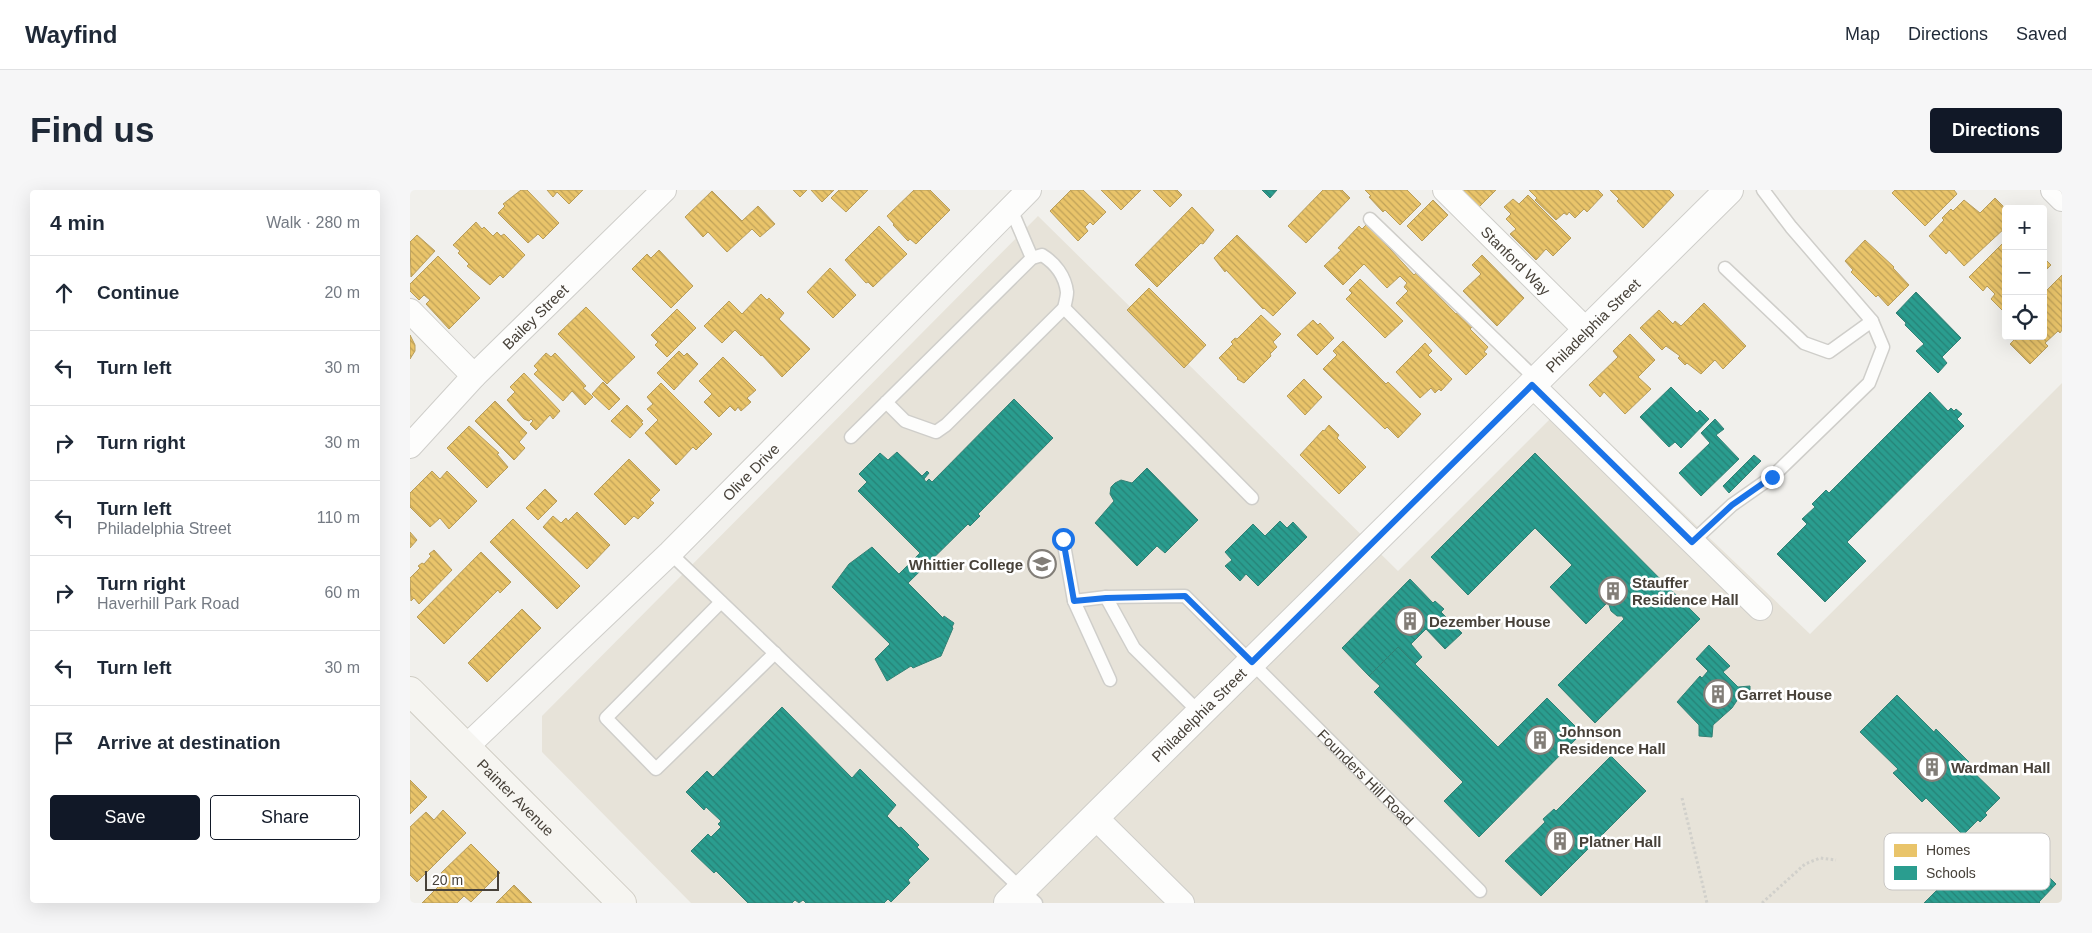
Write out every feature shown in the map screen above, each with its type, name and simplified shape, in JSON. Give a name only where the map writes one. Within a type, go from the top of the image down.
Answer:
[{"type":"main road","name":"Painter Avenue","points":[[410,691],[622,903]]},
{"type":"street","name":"Bailey Street","points":[[410,446],[474,376],[664,190]]},
{"type":"street","name":"Olive Drive","points":[[466,747],[670,553],[1029,190]]},
{"type":"street","name":"Stanford Way","points":[[1445,190],[1587,331]]},
{"type":"street","name":"Philadelphia Street","points":[[1022,899],[1096,817],[1730,190]]},
{"type":"street","points":[[2053,190],[2062,199]]},
{"type":"street","points":[[410,311],[474,376]]},
{"type":"street","points":[[1535,382],[1692,542],[1760,608]]},
{"type":"street","points":[[1096,817],[1182,903]]},
{"type":"lane","points":[[1692,542],[1732,505],[1772,477],[1869,383],[1884,347],[1872,321],[1791,227],[1763,190]]},
{"type":"lane","points":[[1011,209],[1032,258]]},
{"type":"lane","points":[[1370,220],[1535,382]]},
{"type":"lane","points":[[851,437],[886,402],[1032,258],[1042,255],[1058,268],[1067,292],[1064,308],[946,425],[936,432],[905,421],[886,402]]},
{"type":"lane","points":[[1725,268],[1804,343],[1829,352],[1872,321]]},
{"type":"lane","points":[[1064,308],[1252,498]]},
{"type":"lane","points":[[1063,539],[1074,601],[1110,680]]},
{"type":"lane","points":[[670,553],[775,653],[1022,899]]},
{"type":"lane","name":"Founders Hill Road","points":[[1074,601],[1106,598],[1185,596],[1480,891]]},
{"type":"lane","points":[[1106,598],[1134,648],[1200,713]]},
{"type":"lane","points":[[721,602],[606,718],[656,769],[775,653]]},
{"type":"path","points":[[1682,798],[1707,903]]},
{"type":"path","points":[[1762,903],[1805,864],[1820,858],[1836,860]]},
{"type":"shaded area","name":"Whittier College","points":[[1038,216],[1398,571],[1567,402],[1810,634],[2062,383],[2062,903],[691,903],[542,752],[542,716]]},
{"type":"building: Homes","points":[[521,190],[527,190],[559,223],[543,239],[538,234],[528,243],[498,213],[505,206],[503,204]]},
{"type":"building: Homes","points":[[547,190],[583,190],[569,204],[557,192],[553,197]]},
{"type":"building: Homes","points":[[793,190],[807,190],[800,197]]},
{"type":"building: Homes","points":[[811,190],[834,190],[822,202]]},
{"type":"building: Homes","points":[[839,190],[868,190],[846,212],[831,198]]},
{"type":"building: Homes","points":[[914,190],[930,190],[950,210],[916,244],[910,239],[908,241],[887,216]]},
{"type":"building: Homes","points":[[1071,190],[1083,190],[1106,212],[1093,225],[1090,222],[1085,227],[1088,231],[1078,241],[1050,211]]},
{"type":"building: Homes","points":[[1101,190],[1141,190],[1121,210]]},
{"type":"building: Homes","points":[[1153,190],[1177,190],[1182,195],[1170,207]]},
{"type":"building: Homes","points":[[1323,190],[1342,190],[1350,198],[1306,243],[1288,226]]},
{"type":"building: Homes","points":[[1365,190],[1407,190],[1421,204],[1400,225],[1385,210],[1383,212]]},
{"type":"building: Homes","points":[[1462,190],[1496,190],[1479,207]]},
{"type":"building: Homes","points":[[1529,190],[1598,190],[1603,195],[1587,212],[1584,209],[1575,218],[1569,212],[1567,215],[1564,213],[1556,220],[1535,200],[1537,198]]},
{"type":"building: Homes","points":[[1610,190],[1669,190],[1674,195],[1643,228],[1617,201],[1619,199]]},
{"type":"building: Homes","points":[[1895,190],[1954,190],[1957,194],[1925,226],[1892,193]]},
{"type":"building: Homes","points":[[712,191],[742,221],[758,206],[775,224],[760,237],[752,229],[727,252],[708,232],[703,237],[685,217]]},
{"type":"building: Homes","points":[[1528,195],[1571,238],[1553,256],[1546,249],[1536,260],[1510,234],[1516,229],[1506,219],[1511,214],[1504,207],[1513,199],[1519,204]]},
{"type":"building: Homes","points":[[1995,198],[2002,205],[2002,231],[1964,266],[1949,250],[1946,254],[1929,236],[1944,220],[1942,218],[1951,209],[1953,211],[1964,200],[1980,213]]},
{"type":"building: Homes","points":[[1433,200],[1448,215],[1422,241],[1407,226]]},
{"type":"building: Homes","points":[[1192,207],[1214,230],[1203,244],[1201,243],[1157,287],[1135,265]]},
{"type":"building: Homes","points":[[476,222],[482,229],[484,227],[493,236],[497,232],[501,236],[504,234],[525,255],[503,278],[500,275],[490,285],[467,266],[469,264],[453,245]]},
{"type":"building: Homes","points":[[1367,224],[1414,275],[1416,273],[1456,314],[1459,312],[1472,327],[1470,329],[1488,347],[1484,352],[1487,354],[1466,375],[1396,303],[1408,291],[1404,287],[1407,283],[1400,276],[1387,288],[1364,264],[1343,285],[1324,266],[1341,250],[1338,248],[1359,226],[1362,229]]},
{"type":"building: Homes","points":[[879,226],[907,254],[873,287],[868,282],[866,283],[845,260]]},
{"type":"building: Homes","points":[[417,235],[435,251],[411,277],[410,242]]},
{"type":"building: Homes","points":[[1237,235],[1296,293],[1273,316],[1263,309],[1226,270],[1225,272],[1214,258]]},
{"type":"building: Homes","points":[[1865,240],[1894,267],[1909,285],[1888,306],[1851,272],[1853,270],[1845,261]]},
{"type":"building: Homes","points":[[2002,244],[2002,310],[1991,299],[1995,294],[1987,286],[1983,291],[1969,277]]},
{"type":"building: Homes","points":[[659,250],[693,286],[671,308],[632,269],[647,254],[651,258]]},
{"type":"building: Homes","points":[[1482,255],[1524,298],[1497,326],[1463,291],[1481,274],[1472,265]]},
{"type":"building: Homes","points":[[438,256],[480,298],[449,329],[426,304],[430,300],[424,295],[419,300],[410,291],[410,284]]},
{"type":"building: Homes","points":[[2047,261],[2051,265],[2047,269]]},
{"type":"building: Homes","points":[[830,268],[856,295],[833,318],[807,292]]},
{"type":"building: Homes","points":[[2062,275],[2062,330],[2060,333],[2058,331],[2045,343],[2048,346],[2030,364],[2010,344],[2014,340],[2047,340],[2047,290]]},
{"type":"building: Homes","points":[[1360,279],[1403,321],[1385,338],[1346,299],[1352,293],[1349,290]]},
{"type":"building: Homes","points":[[1149,288],[1206,345],[1184,368],[1127,310]]},
{"type":"building: Homes","points":[[761,294],[767,300],[769,298],[784,313],[779,319],[810,349],[782,377],[735,330],[722,343],[704,326],[729,301],[742,314]]},
{"type":"building: Homes","points":[[1704,303],[1746,346],[1723,369],[1715,360],[1701,374],[1687,363],[1685,365],[1678,358],[1680,356],[1666,346],[1662,350],[1640,328],[1659,310],[1673,324],[1675,321],[1681,326]]},
{"type":"building: Homes","points":[[586,307],[635,357],[607,384],[558,334]]},
{"type":"building: Homes","points":[[677,309],[696,328],[667,357],[655,345],[658,342],[651,335]]},
{"type":"building: Homes","points":[[1261,315],[1281,334],[1273,342],[1277,347],[1270,354],[1271,356],[1244,383],[1237,379],[1219,358],[1233,344],[1231,342],[1235,338],[1237,339]]},
{"type":"building: Homes","points":[[1313,320],[1318,325],[1320,323],[1334,338],[1317,355],[1297,335]]},
{"type":"building: Homes","points":[[1630,334],[1655,360],[1638,377],[1651,389],[1625,414],[1604,392],[1600,397],[1589,385],[1618,357],[1613,351]]},
{"type":"building: Homes","points":[[410,335],[415,345],[415,351],[410,359]]},
{"type":"building: Homes","points":[[1343,341],[1386,384],[1388,382],[1421,414],[1398,438],[1387,427],[1385,429],[1323,369],[1337,355],[1333,351]]},
{"type":"building: Homes","points":[[1425,343],[1432,351],[1428,355],[1452,379],[1441,391],[1439,389],[1435,393],[1431,388],[1420,398],[1396,372]]},
{"type":"building: Homes","points":[[679,351],[684,356],[687,353],[698,364],[674,390],[657,373]]},
{"type":"building: Homes","points":[[546,353],[551,357],[555,353],[586,386],[583,388],[593,397],[585,405],[572,391],[563,401],[534,374],[538,370],[534,366]]},
{"type":"building: Homes","points":[[723,357],[756,390],[747,398],[751,402],[741,411],[738,407],[735,411],[730,406],[719,417],[704,402],[712,394],[699,381]]},
{"type":"building: Homes","points":[[524,373],[560,411],[553,419],[550,415],[536,430],[530,424],[533,421],[531,419],[529,421],[524,419],[507,400],[515,392],[510,387]]},
{"type":"building: Homes","points":[[1304,379],[1322,397],[1305,415],[1287,396]]},
{"type":"building: Homes","points":[[603,382],[620,399],[609,410],[592,394]]},
{"type":"building: Homes","points":[[661,383],[712,434],[696,450],[693,447],[676,465],[645,433],[658,420],[647,409],[653,404],[647,397]]},
{"type":"building: Homes","points":[[495,401],[527,433],[519,442],[525,448],[514,460],[475,421]]},
{"type":"building: Homes","points":[[627,405],[643,421],[641,422],[643,424],[630,438],[611,421]]},
{"type":"building: Homes","points":[[1329,425],[1339,435],[1337,438],[1366,467],[1339,494],[1300,455]]},
{"type":"building: Homes","points":[[469,426],[499,453],[497,454],[508,467],[487,488],[447,448]]},
{"type":"building: Homes","points":[[629,459],[660,490],[650,500],[654,503],[638,519],[634,516],[625,525],[594,494]]},
{"type":"building: Homes","points":[[432,471],[440,479],[447,471],[477,501],[449,529],[440,518],[430,527],[410,507],[410,493]]},
{"type":"building: Homes","points":[[545,489],[557,501],[538,520],[526,508]]},
{"type":"building: Homes","points":[[577,512],[610,545],[587,569],[543,527],[553,516],[561,523],[566,518],[568,521]]},
{"type":"building: Homes","points":[[513,519],[580,586],[557,609],[490,542]]},
{"type":"building: Homes","points":[[410,532],[417,540],[410,548]]},
{"type":"building: Homes","points":[[434,550],[452,570],[419,604],[414,598],[411,601],[410,578],[420,568],[418,566],[422,563],[424,564],[431,556],[429,554]]},
{"type":"building: Homes","points":[[481,552],[511,582],[500,593],[498,590],[444,644],[417,617]]},
{"type":"building: Homes","points":[[522,609],[541,628],[487,682],[468,663]]},
{"type":"building: Homes","points":[[410,780],[427,797],[410,814]]},
{"type":"building: Homes","points":[[443,810],[466,833],[417,882],[410,875],[410,827],[426,812],[434,820]]},
{"type":"building: Homes","points":[[471,844],[500,873],[471,902],[464,896],[457,903],[422,903],[447,878],[441,873]]},
{"type":"building: Homes","points":[[514,885],[532,903],[496,903]]},
{"type":"building: Schools","points":[[1262,190],[1277,190],[1270,198]]},
{"type":"building: Schools","points":[[1916,292],[1961,338],[1942,357],[1947,363],[1938,373],[1916,351],[1924,344],[1896,313]]},
{"type":"building: Schools","points":[[1671,387],[1697,413],[1700,410],[1709,419],[1681,448],[1675,442],[1669,447],[1640,417]]},
{"type":"building: Schools","points":[[1930,392],[1948,411],[1951,408],[1954,411],[1956,409],[1962,414],[1957,419],[1964,426],[1847,542],[1866,561],[1825,602],[1777,554],[1807,524],[1802,519],[1815,507],[1812,504],[1826,490],[1829,493]]},
{"type":"building: Schools","points":[[1014,399],[1053,438],[978,514],[980,516],[970,526],[968,524],[908,583],[943,618],[944,616],[954,623],[953,628],[941,656],[913,668],[911,666],[887,681],[875,659],[890,644],[832,587],[849,564],[872,547],[899,574],[920,553],[858,491],[867,482],[859,474],[880,453],[888,460],[897,452],[922,476],[927,471],[929,473],[924,479],[926,482],[929,479],[932,482]]},
{"type":"building: Schools","points":[[1715,419],[1724,429],[1716,435],[1739,459],[1701,496],[1679,473],[1710,443],[1701,433]]},
{"type":"building: Schools","name":"Stauffer Residence Hall","points":[[1535,453],[1700,619],[1595,723],[1558,685],[1624,619],[1622,616],[1617,616],[1611,611],[1608,602],[1586,624],[1550,587],[1572,565],[1535,528],[1468,595],[1431,557]]},
{"type":"building: Schools","points":[[1754,455],[1761,461],[1729,493],[1723,486]]},
{"type":"building: Schools","points":[[1147,468],[1198,520],[1165,553],[1157,546],[1137,566],[1095,523],[1114,501],[1110,494],[1111,487],[1121,480],[1132,483]]},
{"type":"building: Schools","points":[[1280,521],[1287,528],[1293,522],[1307,537],[1258,586],[1246,574],[1240,581],[1225,566],[1232,560],[1225,552],[1253,524],[1265,536]]},
{"type":"building: Schools","name":"Dezember House","points":[[1410,579],[1433,603],[1435,601],[1444,609],[1441,612],[1462,633],[1445,649],[1426,629],[1411,644],[1422,657],[1415,664],[1398,647],[1369,676],[1342,648]]},
{"type":"building: Schools","name":"Garret House","points":[[1709,645],[1730,666],[1723,672],[1738,687],[1750,686],[1750,699],[1738,699],[1732,708],[1713,725],[1712,737],[1699,736],[1699,725],[1677,702],[1700,676],[1702,678],[1708,671],[1696,659]]},
{"type":"building: Schools","name":"Johnson Residence Hall","points":[[1398,647],[1498,747],[1547,698],[1582,733],[1479,837],[1444,801],[1463,782],[1374,692],[1380,686],[1369,676]]},
{"type":"building: Schools","name":"Wardman Hall","points":[[1897,695],[1934,732],[1936,729],[1969,762],[1966,765],[2000,798],[1985,813],[1987,815],[1980,822],[1978,820],[1965,833],[1961,833],[1926,798],[1922,802],[1893,773],[1898,769],[1860,732]]},
{"type":"building: Schools","points":[[782,707],[852,778],[860,769],[896,805],[887,816],[919,845],[917,847],[929,859],[908,880],[910,883],[891,902],[888,899],[884,903],[806,903],[803,900],[799,903],[795,900],[792,903],[748,903],[716,871],[714,873],[691,851],[708,834],[711,837],[721,827],[718,824],[721,821],[706,807],[704,810],[686,792],[707,771],[713,777]]},
{"type":"building: Schools","name":"Platner Hall","points":[[1611,756],[1646,791],[1541,896],[1505,861],[1545,822],[1543,819],[1554,809],[1556,811]]},
{"type":"building: Schools","points":[[2050,878],[2056,884],[2040,903],[1924,903],[1937,890],[2050,890]]},
{"type":"place","name":"Whittier College","points":[[1042,564]]},
{"type":"place","name":"Stauffer Residence Hall","points":[[1613,591]]},
{"type":"place","name":"Dezember House","points":[[1410,621]]},
{"type":"place","name":"Garret House","points":[[1718,694]]},
{"type":"place","name":"Johnson Residence Hall","points":[[1540,740]]},
{"type":"place","name":"Wardman Hall","points":[[1932,767]]},
{"type":"place","name":"Platner Hall","points":[[1560,841]]},
{"type":"route","points":[[1063,539],[1074,601],[1106,598],[1185,596],[1252,662],[1532,385],[1692,542],[1732,505],[1772,477]]}]
